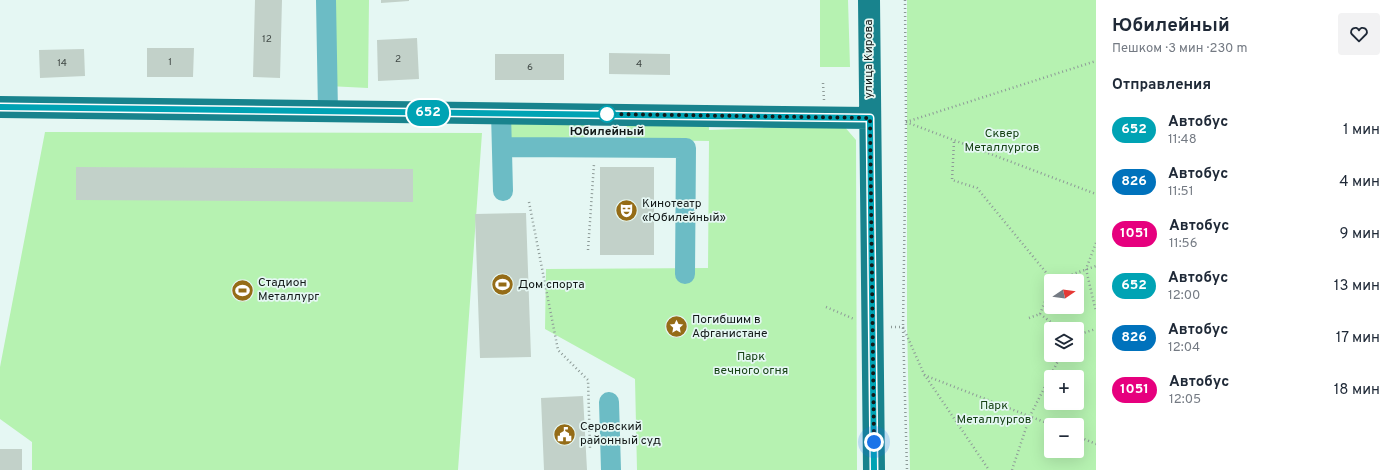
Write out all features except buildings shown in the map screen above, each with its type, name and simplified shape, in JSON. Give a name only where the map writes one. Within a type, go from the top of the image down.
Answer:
[{"type":"main road","name":"улица Кирова","points":[[869,0],[874,470]]},
{"type":"main road","points":[[0,107],[870,118]]},
{"type":"street","points":[[326,0],[328,112]]},
{"type":"street","points":[[501,113],[502,191]]},
{"type":"street","points":[[502,147],[686,148],[685,274]]},
{"type":"street","points":[[609,402],[611,470]]},
{"type":"path","points":[[905,0],[906,122],[903,327],[907,470]]},
{"type":"path","points":[[906,122],[1096,61]]},
{"type":"path","points":[[906,122],[954,142],[1096,194]]},
{"type":"path","points":[[954,142],[952,180],[977,188],[1047,274]]},
{"type":"path","points":[[588,250],[595,148]]},
{"type":"path","points":[[529,202],[558,350],[588,380],[590,455]]},
{"type":"path","points":[[1096,243],[1086,270],[1096,312]]},
{"type":"path","points":[[1074,274],[1096,266]]},
{"type":"path","points":[[1029,318],[1040,314],[1044,304]]},
{"type":"path","points":[[1040,314],[1051,322]]},
{"type":"path","points":[[903,327],[924,374],[989,470]]},
{"type":"path","points":[[1084,333],[1096,329]]},
{"type":"path","points":[[1012,470],[1030,416],[1057,362]]},
{"type":"path","points":[[924,374],[1044,422]]},
{"type":"path","points":[[1084,439],[1096,444]]},
{"type":"green space","points":[[326,0],[369,0],[368,88],[328,86]]},
{"type":"green space","points":[[820,0],[848,0],[850,67],[820,67]]},
{"type":"green space","name":"Сквер Металлургов","points":[[907,0],[1096,0],[1096,470],[910,470],[907,323]]},
{"type":"green space","points":[[589,123],[587,137],[506,139],[505,124]]},
{"type":"green space","name":"Парк вечного огня","points":[[627,123],[709,124],[709,130],[843,125],[856,140],[857,470],[637,470],[635,379],[545,329],[546,269],[708,268],[709,141],[626,140]]},
{"type":"green space","name":"Стадион Металлург","points":[[45,132],[482,133],[458,470],[32,470],[32,442],[0,419],[0,367]]},
{"type":"bus line","name":"652","points":[[0,107],[870,118],[874,470]]},
{"type":"place","name":"Юбилейный","points":[[607,114]]},
{"type":"place","name":"Кинотеатр «Юбилейный»","points":[[627,211]]},
{"type":"place","name":"Дом спорта","points":[[503,285]]},
{"type":"place","name":"Стадион Металлург","points":[[242,290]]},
{"type":"place","name":"Погибшим в Афганистане","points":[[676,327]]},
{"type":"place","name":"Серовский районный суд","points":[[564,434]]},
{"type":"route","points":[[607,114],[824,116],[870,118],[874,442]]},
{"type":"park label","name":"Парк Металлургов","points":[[994,413]]}]
